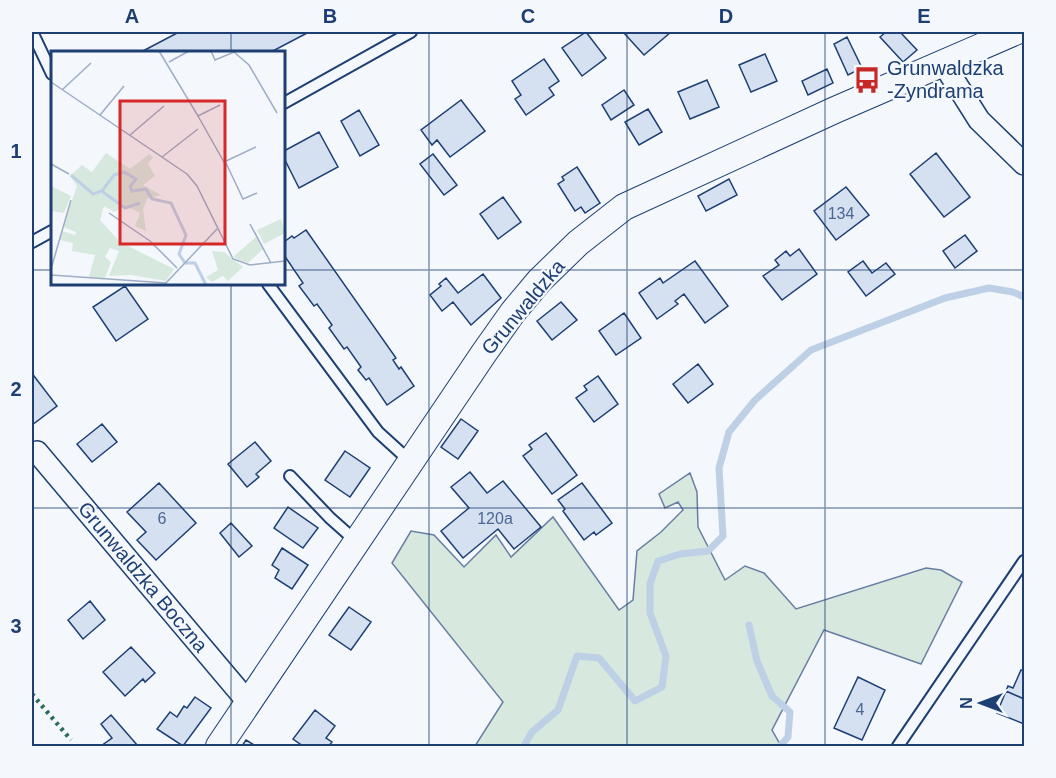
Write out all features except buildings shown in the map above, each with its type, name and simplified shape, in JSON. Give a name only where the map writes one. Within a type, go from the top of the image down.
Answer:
[{"type":"street","name":"Grunwaldzka","points":[[219,747],[484,353],[533,289],[578,243],[624,207],[835,110],[1015,32]]},
{"type":"street","points":[[943,63],[979,120],[1024,164]]},
{"type":"street","name":"Grunwaldzka Boczna","points":[[37,452],[248,702]]},
{"type":"lane","points":[[285,102],[411,32]]},
{"type":"lane","points":[[34,36],[51,72]]},
{"type":"lane","points":[[32,242],[51,232]]},
{"type":"lane","points":[[269,285],[378,432],[411,462]]},
{"type":"lane","points":[[290,476],[330,518],[358,543]]},
{"type":"lane","points":[[898,747],[1024,561]]},
{"type":"shaded area","points":[[690,473],[697,492],[698,527],[725,580],[745,566],[764,573],[796,609],[926,568],[941,570],[962,582],[921,664],[824,630],[772,730],[781,746],[475,746],[503,702],[392,563],[411,531],[434,535],[464,567],[496,535],[511,557],[553,517],[619,610],[633,600],[637,551],[683,510],[678,502],[665,508],[659,494]]},
{"type":"waterway","points":[[524,746],[532,732],[558,710],[577,656],[599,658],[635,701],[662,687],[666,656],[650,613],[650,584],[658,561],[680,554],[708,551],[723,536],[719,468],[729,432],[755,400],[811,350],[945,298],[989,288],[1013,292],[1024,297]]},
{"type":"waterway","points":[[749,625],[757,661],[772,696],[790,712],[788,737],[780,746]]},
{"type":"hedge","points":[[32,694],[71,740]]},
{"type":"place","name":"Grunwaldzka -Zyndrama","points":[[867,80]]}]
